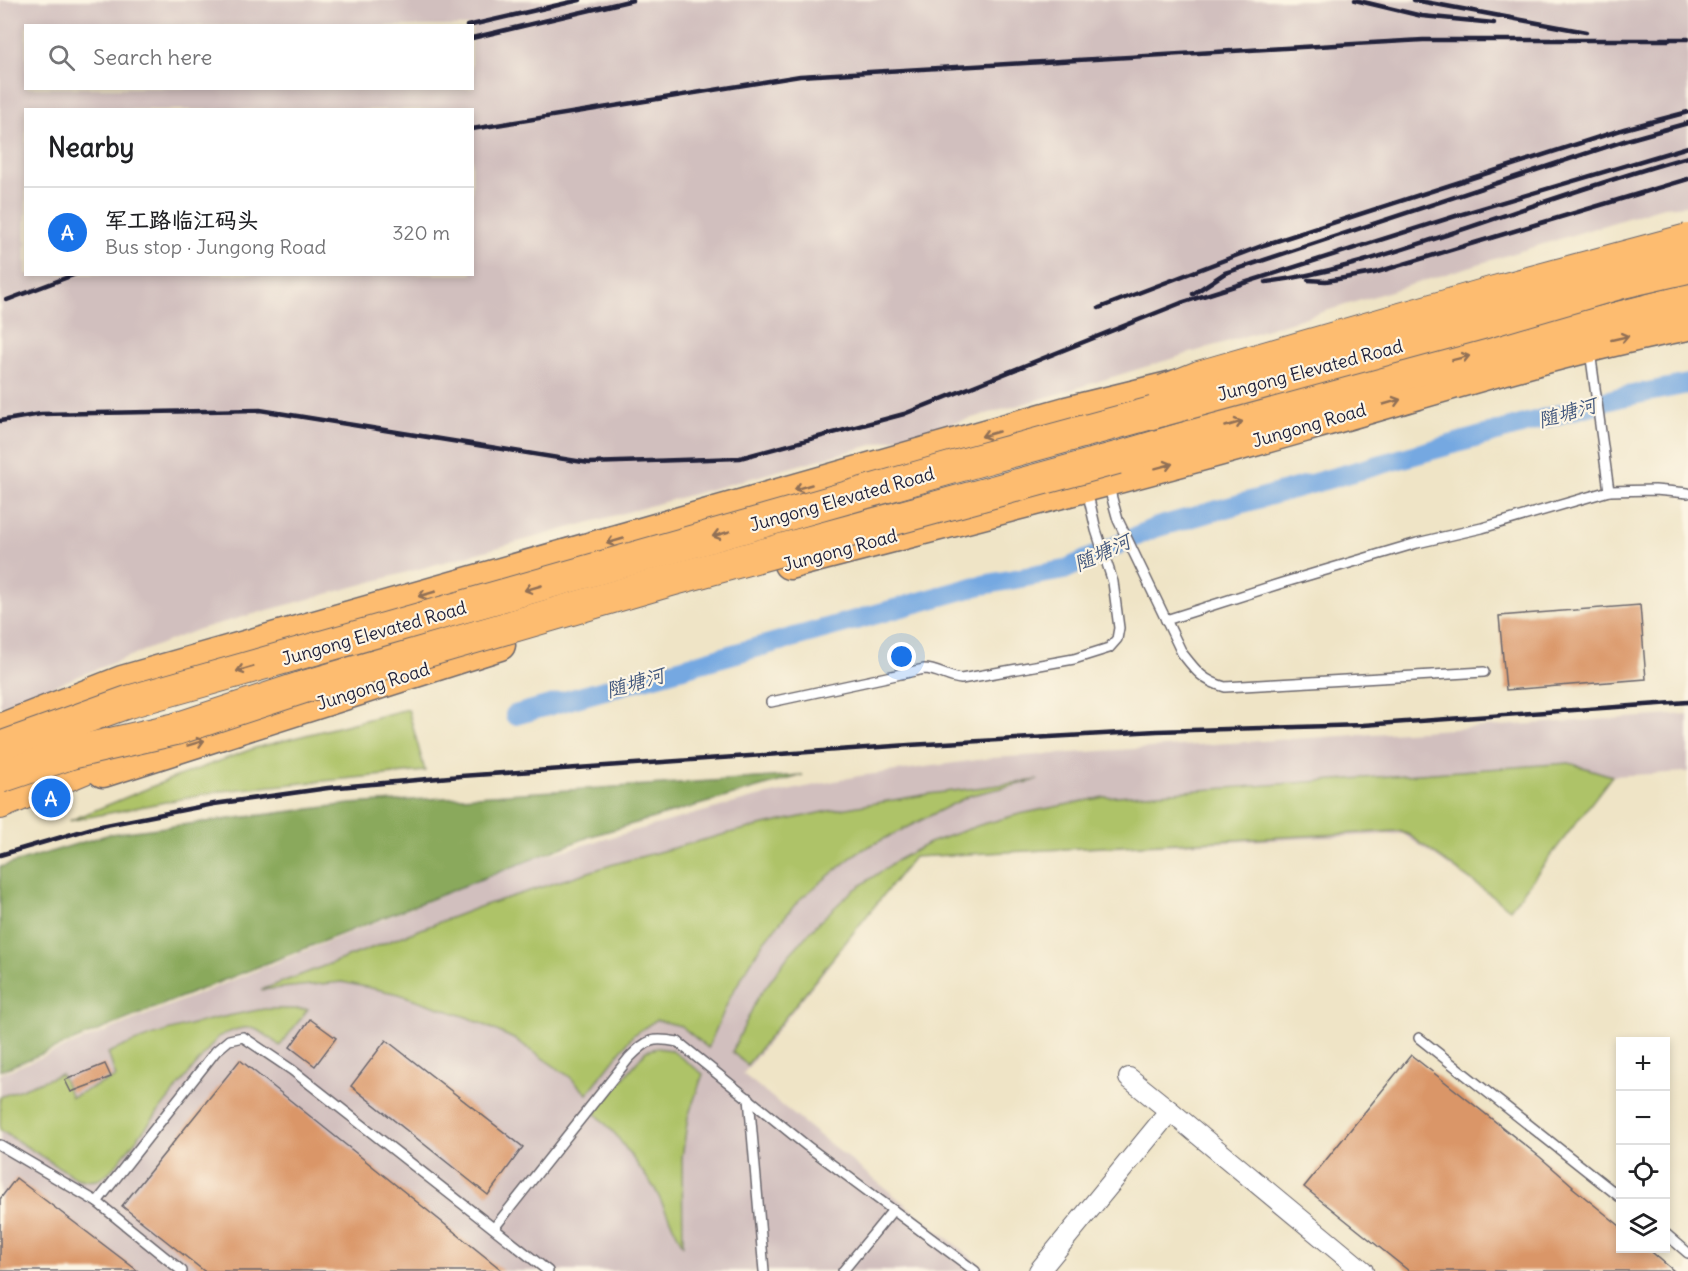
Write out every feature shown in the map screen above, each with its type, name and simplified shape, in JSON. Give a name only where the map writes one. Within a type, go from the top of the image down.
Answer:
[{"type":"highway","points":[[979,460],[1199,377],[1480,296],[1688,240]]},
{"type":"highway","name":"Jungong Elevated Road","points":[[0,748],[128,702],[979,460],[1482,323],[1623,282],[1688,267]]},
{"type":"highway","name":"Jungong Elevated Road","points":[[0,777],[71,753],[176,729],[307,686],[671,580],[1117,458],[1431,366],[1688,300]]},
{"type":"highway","points":[[0,804],[176,729]]},
{"type":"main road","points":[[0,729],[122,681],[1076,410],[1455,317],[1611,270],[1688,255]]},
{"type":"main road","name":"Jungong Road","points":[[0,804],[513,641],[653,599],[1304,428],[1590,345],[1688,325]]},
{"type":"street","points":[[1129,1078],[1363,1271]]},
{"type":"street","points":[[1039,1271],[1170,1111]]},
{"type":"lane","points":[[1590,345],[1609,491]]},
{"type":"lane","points":[[1076,410],[1096,439]]},
{"type":"lane","points":[[1075,444],[1076,410]]},
{"type":"lane","points":[[771,702],[924,669],[933,669],[949,678],[961,679],[1074,659],[1109,648],[1117,639],[1119,628],[1113,582],[1096,530],[1098,450]]},
{"type":"lane","points":[[1077,455],[1118,520],[1182,653],[1194,669],[1210,683],[1225,687],[1484,672]]},
{"type":"lane","points":[[1166,620],[1372,556],[1482,528],[1609,491],[1655,490],[1688,493]]},
{"type":"lane","points":[[97,1202],[216,1051],[229,1040],[243,1037],[292,1070],[548,1271]]},
{"type":"lane","points":[[494,1228],[629,1058],[645,1041],[659,1038],[678,1042],[807,1146],[975,1271]]},
{"type":"lane","points":[[1419,1038],[1616,1194]]},
{"type":"lane","points":[[749,1098],[764,1271]]},
{"type":"lane","points":[[0,1145],[97,1202],[182,1271]]},
{"type":"lane","points":[[843,1271],[893,1210]]},
{"type":"lane","points":[[1670,1238],[1688,1252]]},
{"type":"shaded area","points":[[0,0],[1688,0],[1688,205],[1663,207],[1041,399],[199,629],[0,707]]},
{"type":"shaded area","points":[[1688,714],[1688,772],[1612,776],[1510,909],[1403,834],[914,857],[743,1074],[988,1271],[0,1271],[0,1074],[533,859],[753,798],[859,776],[992,758]]},
{"type":"green space","points":[[408,709],[425,771],[221,791],[69,821],[168,780],[255,748]]},
{"type":"green space","points":[[1569,763],[1612,776],[1510,909],[1409,835],[1399,831],[914,857],[747,1065],[732,1052],[757,999],[789,955],[850,893],[896,861],[929,843],[980,825],[1020,814],[1104,797]]},
{"type":"green space","points":[[803,775],[591,836],[0,1071],[0,867],[110,834],[350,804]]},
{"type":"green space","points":[[1038,780],[971,795],[858,852],[799,900],[762,944],[731,995],[708,1048],[681,1026],[656,1020],[633,1035],[587,1094],[570,1077],[516,1040],[469,1018],[399,994],[342,982],[261,990],[482,906],[614,864],[733,832],[823,812],[929,794]]},
{"type":"green space","points":[[264,1009],[308,1009],[280,1046],[251,1028],[237,1029],[218,1037],[116,1165],[99,1179],[89,1181],[76,1178],[0,1130],[0,1097],[61,1074],[71,1097],[116,1077],[108,1053],[184,1026]]},
{"type":"green space","points":[[657,1048],[671,1050],[703,1074],[688,1117],[682,1157],[683,1246],[655,1189],[616,1135],[595,1113],[646,1051]]},
{"type":"building","points":[[1640,605],[1646,679],[1506,690],[1499,616]]},
{"type":"building","points":[[310,1019],[336,1038],[315,1066],[290,1047]]},
{"type":"building","points":[[386,1040],[523,1147],[488,1195],[351,1086]]},
{"type":"building","points":[[1411,1055],[1540,1157],[1616,1223],[1616,1253],[1653,1253],[1674,1271],[1409,1271],[1304,1187]]},
{"type":"building","points":[[240,1060],[503,1271],[204,1271],[122,1206]]},
{"type":"building","points":[[105,1064],[111,1077],[71,1092],[65,1080]]},
{"type":"building","points":[[16,1178],[138,1271],[0,1271],[0,1199]]},
{"type":"waterway","name":"随塘河","points":[[515,715],[977,586],[1064,570],[1154,528],[1617,398],[1688,384]]},
{"type":"railway","points":[[474,24],[580,0]]},
{"type":"railway","points":[[474,38],[633,0]]},
{"type":"railway","points":[[1355,0],[1422,16],[1494,23]]},
{"type":"railway","points":[[1414,0],[1586,32]]},
{"type":"railway","points":[[1661,39],[1688,39]]},
{"type":"railway","points":[[474,129],[800,76],[1423,40],[1669,40]]},
{"type":"railway","points":[[1099,308],[1264,245],[1624,129],[1688,112]]},
{"type":"railway","points":[[1193,294],[1225,273],[1627,140],[1688,123]]},
{"type":"railway","points":[[0,421],[41,414],[260,410],[589,463],[740,458],[904,414],[1181,303],[1459,215],[1688,147]]},
{"type":"railway","points":[[1266,282],[1313,274],[1383,255],[1688,157]]},
{"type":"railway","points":[[1308,280],[1326,281],[1374,273],[1688,179]]},
{"type":"railway","points":[[7,300],[71,276]]},
{"type":"railway","points":[[0,855],[96,827],[214,804],[328,788],[461,776],[909,745],[1157,731],[1363,725],[1688,702]]},
{"type":"place","name":"军工路临江码头","points":[[51,798]]}]
